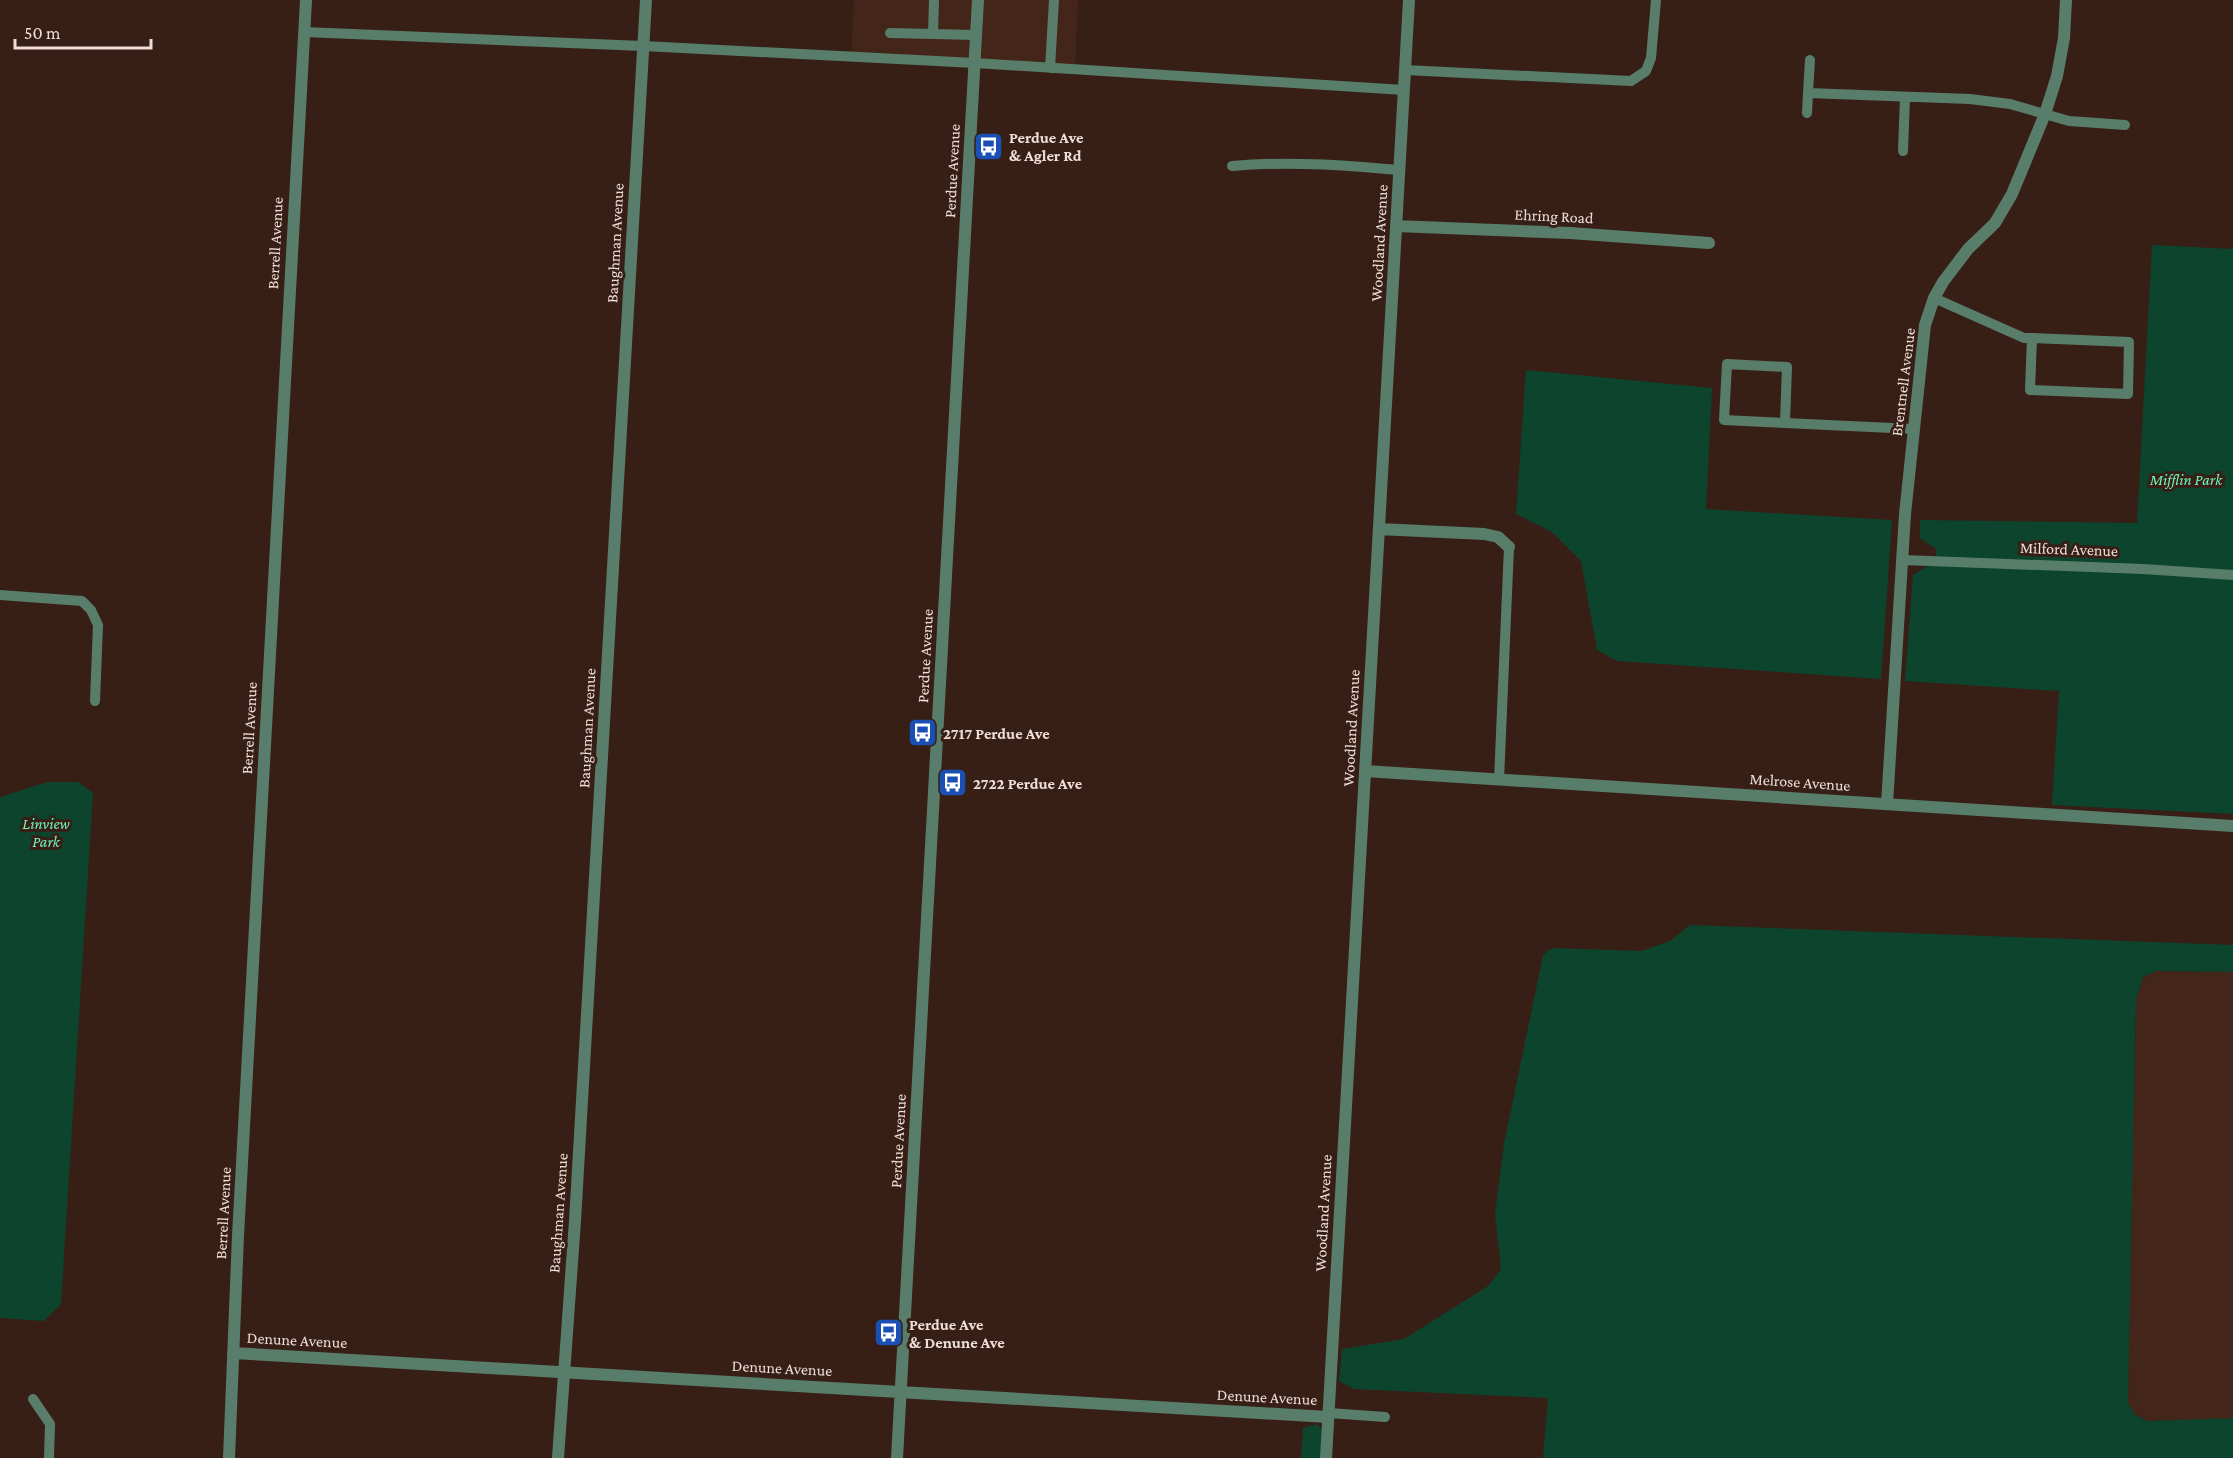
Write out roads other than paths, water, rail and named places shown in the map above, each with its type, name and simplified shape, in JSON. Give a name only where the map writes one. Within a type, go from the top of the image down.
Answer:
[{"type":"street","name":"Berrell Avenue","points":[[229,1458],[259,832],[306,0]]},
{"type":"street","name":"Baughman Avenue","points":[[558,1458],[575,1221],[646,0]]},
{"type":"street","name":"Perdue Avenue","points":[[897,1458],[978,0]]},
{"type":"street","name":"Woodland Avenue","points":[[1326,1458],[1409,0]]},
{"type":"street","name":"Brentnell Avenue","points":[[1887,804],[1903,560],[1925,325],[1934,298],[1943,282],[1968,249],[1995,223],[2012,194],[2045,114],[2057,76],[2064,38],[2066,0]]},
{"type":"street","name":"Ehring Road","points":[[1396,226],[1570,233],[1709,243]]},
{"type":"street","points":[[1379,529],[1484,534],[1498,537],[1509,547]]},
{"type":"street","name":"Melrose Avenue","points":[[1365,771],[2233,826]]},
{"type":"street","name":"Denune Avenue","points":[[233,1353],[1329,1415]]},
{"type":"lane","points":[[933,34],[934,0]]},
{"type":"lane","points":[[1050,68],[1054,0]]},
{"type":"lane","points":[[1405,70],[1631,81],[1646,71],[1651,58],[1656,0]]},
{"type":"lane","points":[[304,32],[975,63],[1404,90]]},
{"type":"lane","points":[[890,33],[976,35]]},
{"type":"lane","points":[[1807,113],[1810,60]]},
{"type":"lane","points":[[1808,93],[1980,100],[2010,104],[2068,121],[2125,124]]},
{"type":"lane","points":[[1903,151],[1905,97]]},
{"type":"lane","points":[[1232,166],[1266,163],[1323,164],[1399,170]]},
{"type":"lane","points":[[1934,298],[2024,338],[2032,338],[2129,342],[2128,394],[2030,390],[2032,338]]},
{"type":"lane","points":[[1785,423],[1787,367],[1727,364],[1724,420],[1785,423],[1914,429]]},
{"type":"lane","points":[[1499,780],[1509,547]]},
{"type":"lane","name":"Milford Avenue","points":[[1903,560],[2143,569],[2233,575]]},
{"type":"lane","points":[[0,595],[82,601],[91,610],[98,625],[95,701]]},
{"type":"lane","points":[[33,1399],[50,1424],[49,1458]]},
{"type":"lane","points":[[1329,1415],[1385,1417]]},
{"type":"place","name":"Perdue Ave & Agler Rd","points":[[988,146]]},
{"type":"place","name":"2717 Perdue Ave","points":[[922,733]]},
{"type":"place","name":"2722 Perdue Ave","points":[[952,783]]},
{"type":"place","name":"Perdue Ave & Denune Ave","points":[[888,1333]]},
{"type":"park label","name":"Mifflin Park","points":[[2186,479]]},
{"type":"park label","name":"Linview Park","points":[[46,832]]}]
